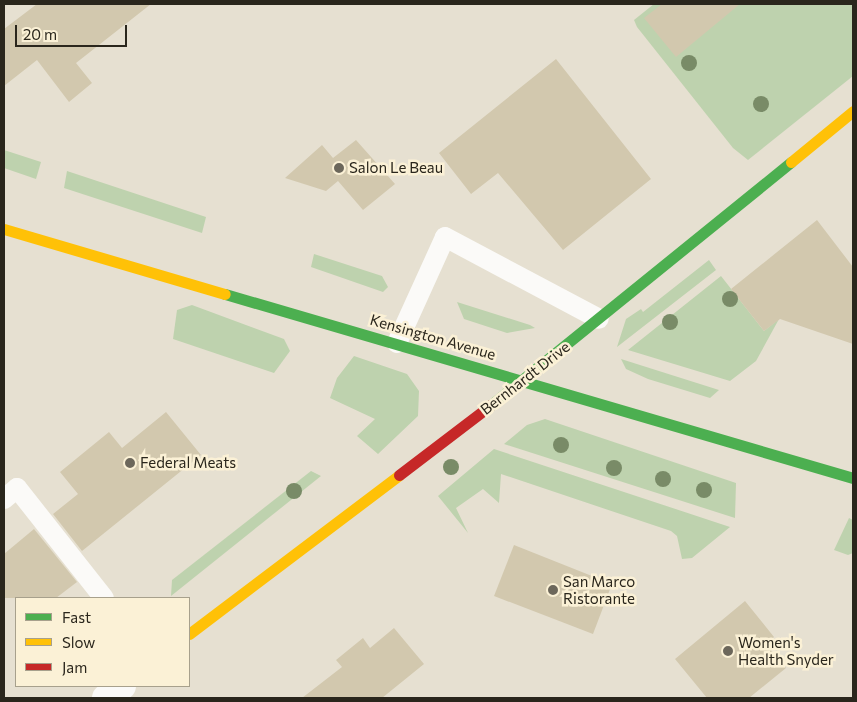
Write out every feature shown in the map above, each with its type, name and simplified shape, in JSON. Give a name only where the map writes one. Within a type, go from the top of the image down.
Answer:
[{"type":"street","name":"Bernhardt Drive","points":[[190,633],[525,379],[853,111]]},
{"type":"street","name":"Kensington Avenue","points":[[4,229],[525,379],[853,478]]},
{"type":"street","points":[[106,698],[121,687]]},
{"type":"lane","points":[[398,343],[445,237],[599,319]]},
{"type":"lane","points":[[4,499],[17,488],[103,597]]},
{"type":"green space","points":[[654,4],[853,4],[853,76],[748,160],[733,148],[637,27],[634,20]]},
{"type":"green space","points":[[4,150],[41,162],[36,179],[4,168]]},
{"type":"green space","points":[[67,171],[206,217],[202,233],[64,188]]},
{"type":"green space","points":[[314,254],[382,276],[388,287],[383,292],[311,267]]},
{"type":"green space","points":[[709,260],[716,270],[617,347],[626,319],[641,309],[643,312]]},
{"type":"green space","points":[[721,276],[764,331],[779,319],[756,361],[730,381],[628,350]]},
{"type":"green space","points":[[457,302],[535,328],[507,333],[464,319]]},
{"type":"green space","points":[[192,305],[284,339],[290,351],[274,373],[173,339],[177,310]]},
{"type":"green space","points":[[354,356],[407,374],[419,391],[418,416],[378,454],[357,436],[375,419],[330,398],[337,378]]},
{"type":"green space","points":[[621,359],[719,390],[710,398],[648,379],[626,369]]},
{"type":"green space","points":[[545,419],[736,483],[735,518],[504,444],[527,425]]},
{"type":"green space","points":[[494,449],[730,527],[692,558],[682,559],[677,536],[671,531],[501,474],[499,503],[483,489],[456,508],[468,533],[438,496]]},
{"type":"green space","points":[[311,471],[321,476],[171,596],[172,580]]},
{"type":"green space","points":[[849,518],[853,520],[853,553],[848,555],[834,550]]},
{"type":"building","points":[[37,4],[151,4],[76,63],[92,83],[69,102],[37,60],[4,86],[4,29]]},
{"type":"building","points":[[662,4],[740,4],[676,57],[644,18]]},
{"type":"building","points":[[556,59],[651,179],[563,250],[498,173],[471,194],[439,153]]},
{"type":"building","name":"Salon Le Beau","points":[[356,140],[395,184],[363,210],[338,181],[326,191],[285,178],[322,145],[333,158]]},
{"type":"building","points":[[817,220],[853,267],[853,344],[780,319],[764,331],[731,289]]},
{"type":"building","name":"Federal Meats","points":[[166,412],[201,455],[82,551],[53,514],[78,494],[60,472],[109,432],[122,448]]},
{"type":"building","points":[[34,529],[77,582],[57,597],[4,598],[4,554]]},
{"type":"building","name":"San Marco Ristorante","points":[[514,545],[612,584],[593,634],[494,596]]},
{"type":"building","name":"Women's Health Snyder","points":[[745,601],[774,637],[766,644],[786,668],[749,698],[707,698],[675,659]]},
{"type":"building","points":[[394,628],[424,664],[382,698],[302,698],[342,667],[336,660],[363,638],[370,648]]},
{"type":"traffic: fast","points":[[491,405],[791,162]]},
{"type":"traffic: fast","points":[[225,294],[853,478]]},
{"type":"traffic: slow","points":[[791,162],[853,111]]},
{"type":"traffic: slow","points":[[4,229],[225,294]]},
{"type":"traffic: slow","points":[[190,633],[399,475]]},
{"type":"traffic: jam","points":[[399,475],[491,405]]},
{"type":"place","name":"Salon Le Beau","points":[[339,168]]},
{"type":"place","name":"Federal Meats","points":[[130,463]]},
{"type":"place","name":"San Marco Ristorante","points":[[553,590]]},
{"type":"place","name":"Women's Health Snyder","points":[[728,651]]}]
